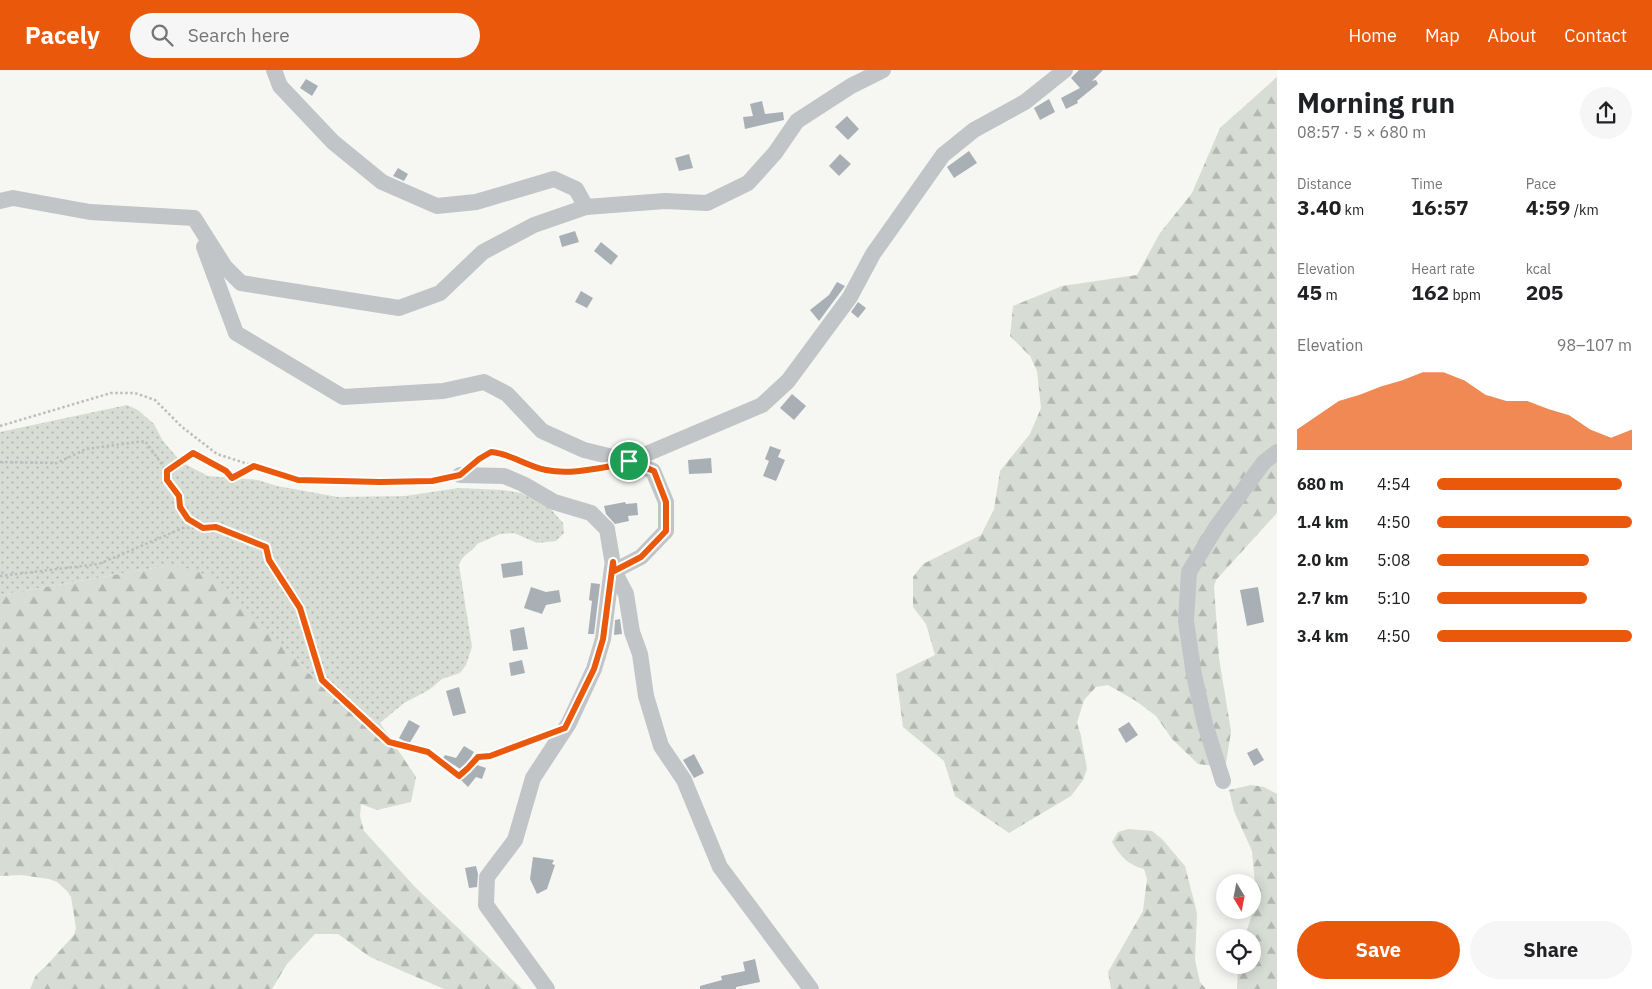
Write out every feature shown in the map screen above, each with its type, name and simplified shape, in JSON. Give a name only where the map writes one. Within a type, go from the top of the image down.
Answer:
[{"type":"street","points":[[274,70],[280,86],[333,142],[382,182],[437,206],[476,202],[554,179],[576,189],[586,207]]},
{"type":"street","points":[[194,218],[225,267],[241,283],[398,308],[440,293],[482,252],[534,225],[586,207],[665,201],[707,203],[748,183],[775,153],[797,121],[851,86],[882,70]]},
{"type":"street","points":[[626,462],[762,405],[788,381],[850,297],[873,254],[943,155],[974,130],[1025,102],[1065,70]]},
{"type":"street","points":[[0,201],[12,198],[90,212],[194,218]]},
{"type":"street","points":[[194,218],[236,333],[343,397],[442,391],[484,382],[507,394],[542,431],[584,450],[654,471],[666,502],[666,531],[641,557],[614,567]]},
{"type":"street","points":[[1224,781],[1205,724],[1194,675],[1186,621],[1189,572],[1217,526],[1264,462],[1277,452]]},
{"type":"street","points":[[460,475],[504,476],[523,484],[554,502],[591,513],[607,529],[614,567],[626,594],[632,632],[640,654],[646,696],[661,746],[684,780],[720,867],[811,989]]},
{"type":"street","points":[[547,989],[486,905],[487,877],[515,840],[533,778],[565,728],[594,669],[603,639],[614,567]]},
{"type":"path","points":[[0,426],[111,393],[135,392],[155,400],[182,426],[217,454],[298,480],[432,481],[460,475],[479,459],[491,452],[503,453],[546,470],[582,471],[598,468]]},
{"type":"path","points":[[0,462],[57,463],[86,449],[145,441],[167,471],[167,480],[179,496],[180,507],[188,519],[203,528]]},
{"type":"path","points":[[167,471],[193,453],[226,471],[232,478],[254,466]]},
{"type":"path","points":[[0,576],[98,564],[183,528],[216,527],[266,547],[269,560],[300,608],[322,680],[389,742],[428,752],[459,776],[478,757],[490,756],[565,728]]},
{"type":"green space","points":[[1277,77],[1277,513],[1216,580],[1214,586],[1219,658],[1231,731],[1226,764],[1215,766],[1198,764],[1172,739],[1156,716],[1136,701],[1108,685],[1096,687],[1084,700],[1077,723],[1087,769],[1083,780],[1071,796],[1009,833],[955,796],[944,761],[903,727],[896,674],[935,655],[926,624],[913,607],[913,577],[923,564],[981,535],[994,509],[1000,471],[1030,434],[1041,408],[1037,371],[1030,356],[1010,336],[1013,306],[1062,286],[1137,275],[1160,233],[1192,193],[1220,128]]},
{"type":"green space","points":[[127,405],[138,410],[154,424],[163,441],[181,462],[208,476],[258,480],[277,486],[338,497],[405,496],[459,488],[503,490],[521,493],[548,506],[563,523],[564,533],[556,541],[537,543],[514,533],[500,534],[477,544],[465,555],[459,565],[472,647],[466,665],[460,673],[442,679],[429,690],[404,703],[380,723],[327,695],[322,680],[308,673],[296,657],[165,566],[0,595],[0,432]]},
{"type":"green space","points":[[165,566],[191,569],[215,580],[296,657],[308,673],[322,680],[327,695],[380,723],[416,777],[411,802],[377,810],[361,804],[360,816],[364,831],[415,887],[522,989],[444,989],[370,957],[338,934],[315,934],[287,964],[272,989],[30,989],[36,975],[74,935],[76,928],[71,897],[57,882],[21,875],[0,876],[0,595]]},
{"type":"green space","points":[[1251,785],[1264,787],[1277,794],[1277,989],[1237,989],[1238,974],[1261,974],[1261,929],[1247,929],[1250,919],[1261,919],[1261,874],[1254,874],[1252,851],[1234,811],[1229,790]]},
{"type":"green space","points":[[1129,829],[1152,831],[1162,839],[1185,866],[1197,913],[1195,960],[1200,982],[1206,989],[1111,989],[1108,972],[1143,911],[1147,879],[1144,869],[1125,859],[1112,842],[1118,832]]},
{"type":"building","points":[[1079,70],[1103,70],[1092,81],[1096,80],[1098,84],[1077,101],[1078,103],[1066,109],[1061,98],[1080,88],[1071,78]]},
{"type":"building","points":[[306,79],[318,86],[312,96],[300,88]]},
{"type":"building","points":[[1049,99],[1055,112],[1040,120],[1034,108]]},
{"type":"building","points":[[762,101],[765,114],[783,112],[784,120],[745,129],[743,117],[753,116],[750,104]]},
{"type":"building","points":[[847,116],[859,129],[848,140],[835,127]]},
{"type":"building","points":[[969,151],[977,163],[954,178],[947,167]]},
{"type":"building","points":[[689,154],[693,168],[679,171],[675,158]]},
{"type":"building","points":[[840,154],[851,164],[839,176],[829,166]]},
{"type":"building","points":[[398,168],[408,174],[404,181],[393,176]]},
{"type":"building","points":[[575,231],[579,242],[562,247],[559,236]]},
{"type":"building","points":[[601,242],[618,256],[611,265],[594,251]]},
{"type":"building","points":[[837,282],[845,286],[819,321],[810,310],[829,295]]},
{"type":"building","points":[[581,291],[593,298],[587,308],[575,302]]},
{"type":"building","points":[[858,302],[866,308],[858,318],[851,312]]},
{"type":"building","points":[[792,394],[806,406],[794,420],[780,408]]},
{"type":"building","points":[[770,446],[781,450],[778,457],[785,460],[776,481],[763,476],[769,461],[765,459]]},
{"type":"building","points":[[711,458],[712,473],[689,474],[688,460]]},
{"type":"building","points":[[625,502],[626,504],[637,503],[638,515],[628,516],[629,521],[615,524],[606,514],[604,506]]},
{"type":"building","points":[[522,561],[523,575],[503,578],[501,564]]},
{"type":"building","points":[[591,583],[600,584],[594,634],[588,634],[592,601],[589,600]]},
{"type":"building","points":[[531,587],[546,592],[559,590],[561,602],[546,605],[542,614],[524,608]]},
{"type":"building","points":[[1258,587],[1264,622],[1247,626],[1240,590]]},
{"type":"building","points":[[620,619],[622,634],[614,635],[615,620]]},
{"type":"building","points":[[524,627],[528,649],[513,651],[510,630]]},
{"type":"building","points":[[522,660],[525,673],[511,676],[509,663]]},
{"type":"building","points":[[459,687],[466,713],[453,716],[446,691]]},
{"type":"building","points":[[409,720],[420,726],[409,744],[399,738]]},
{"type":"building","points":[[1129,722],[1138,735],[1126,743],[1118,729]]},
{"type":"building","points":[[464,746],[474,752],[468,762],[486,768],[482,779],[476,777],[468,787],[460,779],[465,772],[443,758],[445,755],[456,758]]},
{"type":"building","points":[[1257,748],[1264,760],[1254,766],[1247,753]]},
{"type":"building","points":[[694,754],[704,773],[694,778],[683,760]]},
{"type":"building","points":[[533,857],[554,860],[552,864],[555,865],[547,889],[537,894],[530,879]]},
{"type":"building","points":[[476,866],[478,874],[477,887],[469,888],[465,868]]},
{"type":"building","points":[[755,959],[760,982],[736,987],[736,989],[700,989],[700,986],[722,980],[721,976],[745,971],[743,962]]},
{"type":"route","points":[[491,452],[503,453],[546,470],[582,471],[623,464],[629,461],[654,471],[666,502],[666,531],[641,557],[614,571],[613,562],[603,639],[594,669],[569,723],[565,728],[490,756],[478,757],[459,776],[428,752],[389,742],[322,680],[300,608],[269,560],[266,547],[216,527],[203,528],[188,519],[180,507],[179,496],[167,480],[167,471],[193,453],[226,471],[232,478],[254,466],[298,480],[380,482],[432,481],[460,475],[479,459],[491,452]]}]
